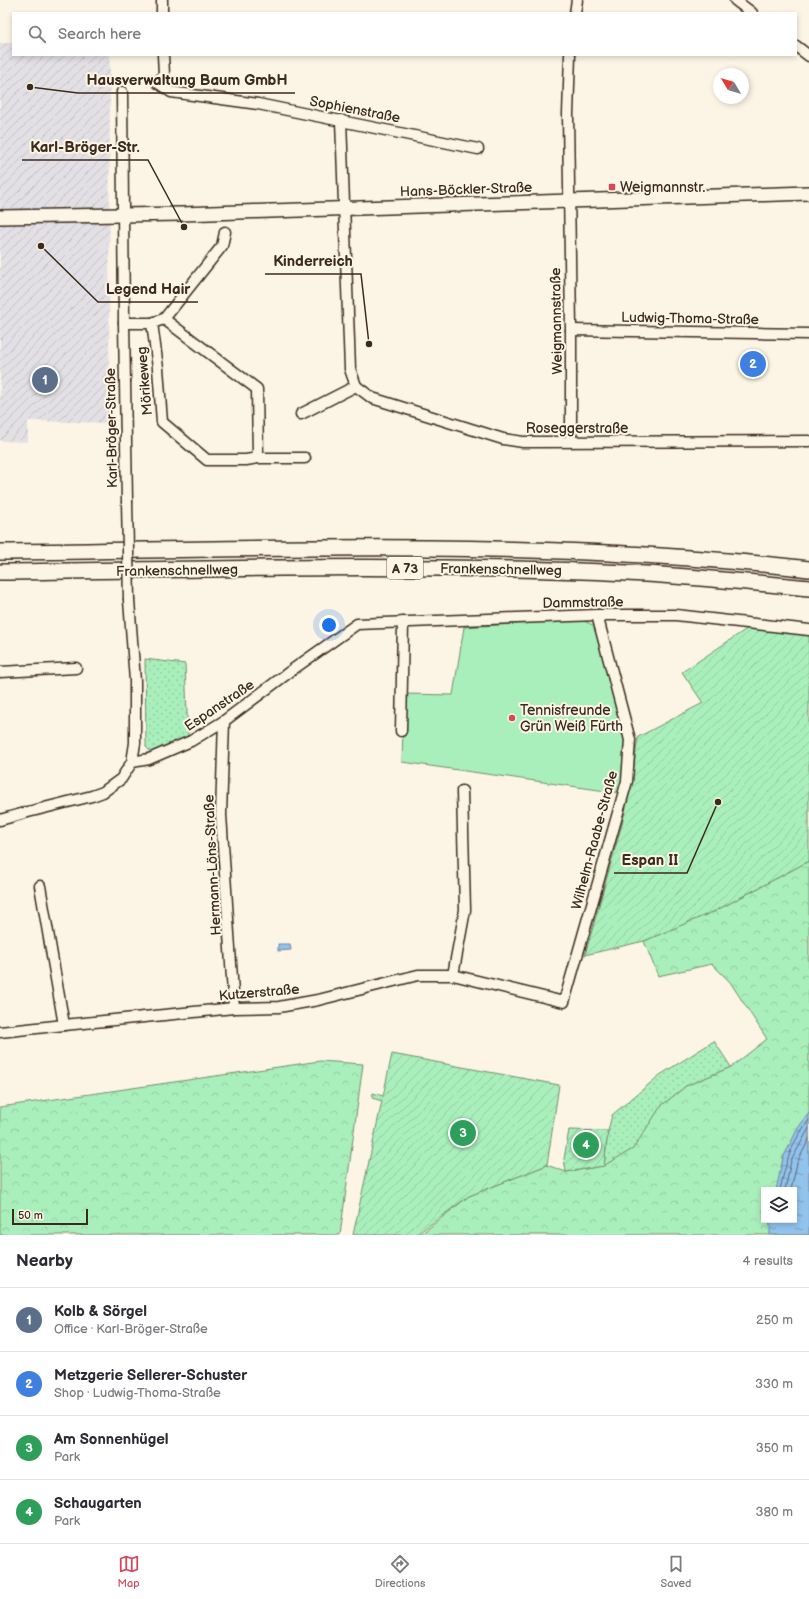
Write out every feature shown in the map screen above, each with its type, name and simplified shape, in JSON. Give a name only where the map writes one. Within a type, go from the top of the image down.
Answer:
[{"type":"highway","name":"Frankenschnellweg","points":[[0,552],[300,549],[528,550],[764,564],[809,569]]},
{"type":"highway","name":"Frankenschnellweg","points":[[0,572],[294,568],[526,569],[674,576],[809,588]]},
{"type":"main road","name":"Hans-Böckler-Straße","points":[[0,217],[124,216],[809,193]]},
{"type":"street","points":[[162,0],[162,12]]},
{"type":"street","points":[[575,12],[577,0]]},
{"type":"street","points":[[735,0],[751,12]]},
{"type":"street","points":[[797,47],[809,56]]},
{"type":"street","name":"Sophienstraße","points":[[163,56],[164,74],[158,83],[171,92],[258,104],[478,149]]},
{"type":"street","name":"Weigmannstraße","points":[[570,56],[568,114],[571,441]]},
{"type":"street","name":"Karl-Bröger-Straße","points":[[122,92],[129,600],[135,681],[135,743],[132,762]]},
{"type":"street","points":[[301,414],[356,386],[350,369],[341,120]]},
{"type":"street","points":[[124,323],[152,323],[164,319],[222,246],[226,232]]},
{"type":"street","points":[[164,319],[257,389],[258,458]]},
{"type":"street","name":"Mörikeweg","points":[[152,323],[158,368],[162,422],[207,460],[305,458]]},
{"type":"street","name":"Ludwig-Thoma-Straße","points":[[571,330],[809,334]]},
{"type":"street","name":"Roseggerstraße","points":[[356,386],[372,398],[503,439],[523,442],[809,441]]},
{"type":"street","name":"Dammstraße","points":[[357,624],[596,614],[676,615],[809,630]]},
{"type":"street","name":"Wilhelm-Raabe-Straße","points":[[564,1002],[627,781],[630,740],[596,614]]},
{"type":"street","points":[[401,731],[403,622]]},
{"type":"street","name":"Espanstraße","points":[[132,762],[149,759],[191,741],[224,721],[357,624]]},
{"type":"street","points":[[0,672],[76,668]]},
{"type":"street","name":"Hermann-Löns-Straße","points":[[224,721],[221,815],[234,1008]]},
{"type":"street","points":[[0,820],[103,792],[121,779],[132,762]]},
{"type":"street","points":[[453,975],[464,910],[462,790]]},
{"type":"street","points":[[40,886],[64,1025]]},
{"type":"street","name":"Kutzerstraße","points":[[0,1032],[234,1008],[279,1007],[318,1000],[418,975],[453,975],[564,1002]]},
{"type":"shaded area","points":[[0,43],[12,43],[12,56],[110,56],[109,423],[28,421],[28,442],[0,441]]},
{"type":"green space","name":"Tennisfreunde Grün Weiß Fürth","points":[[582,620],[597,627],[626,740],[624,779],[620,793],[402,762],[404,694],[453,695],[464,627]]},
{"type":"green space","points":[[751,626],[809,634],[809,861],[715,911],[644,941],[585,955],[622,824],[632,780],[638,737],[703,703],[682,672]]},
{"type":"green space","points":[[145,659],[185,664],[188,736],[170,746],[151,752],[146,747]]},
{"type":"green space","points":[[809,861],[809,1235],[420,1235],[469,1196],[547,1165],[566,1172],[603,1166],[633,1149],[661,1106],[686,1086],[731,1067],[767,1039],[730,982],[712,964],[658,976],[644,941],[715,911]]},
{"type":"green space","points":[[714,1041],[731,1067],[686,1086],[661,1106],[634,1149],[604,1166],[608,1131],[612,1115],[660,1075]]},
{"type":"green space","points":[[392,1054],[559,1085],[547,1165],[469,1196],[416,1235],[353,1235],[382,1101],[372,1098],[373,1093],[383,1096]]},
{"type":"green space","points":[[320,1061],[363,1064],[340,1235],[0,1235],[0,1107]]},
{"type":"green space","points":[[569,1130],[608,1131],[604,1166],[566,1172],[564,1159]]},
{"type":"water","points":[[278,944],[290,944],[291,950],[278,951]]},
{"type":"water","points":[[809,1113],[809,1235],[770,1235],[770,1223],[797,1223],[797,1187],[777,1187],[783,1158],[798,1128]]},
{"type":"place","name":"Hausverwaltung Baum GmbH","points":[[30,87]]},
{"type":"place","name":"Weigmannstr.","points":[[612,187]]},
{"type":"place","name":"Karl-Bröger-Str.","points":[[184,227]]},
{"type":"place","name":"Legend Hair","points":[[41,246]]},
{"type":"place","name":"Kinderreich","points":[[369,344]]},
{"type":"place","name":"Metzgerie Sellerer-Schuster","points":[[753,364]]},
{"type":"place","name":"Kolb & Sörgel","points":[[45,380]]},
{"type":"place","name":"Tennisfreunde Grün Weiß Fürth","points":[[512,718]]},
{"type":"place","name":"Espan II","points":[[718,802]]},
{"type":"place","name":"Am Sonnenhügel","points":[[463,1133]]},
{"type":"place","name":"Schaugarten","points":[[586,1145]]}]
